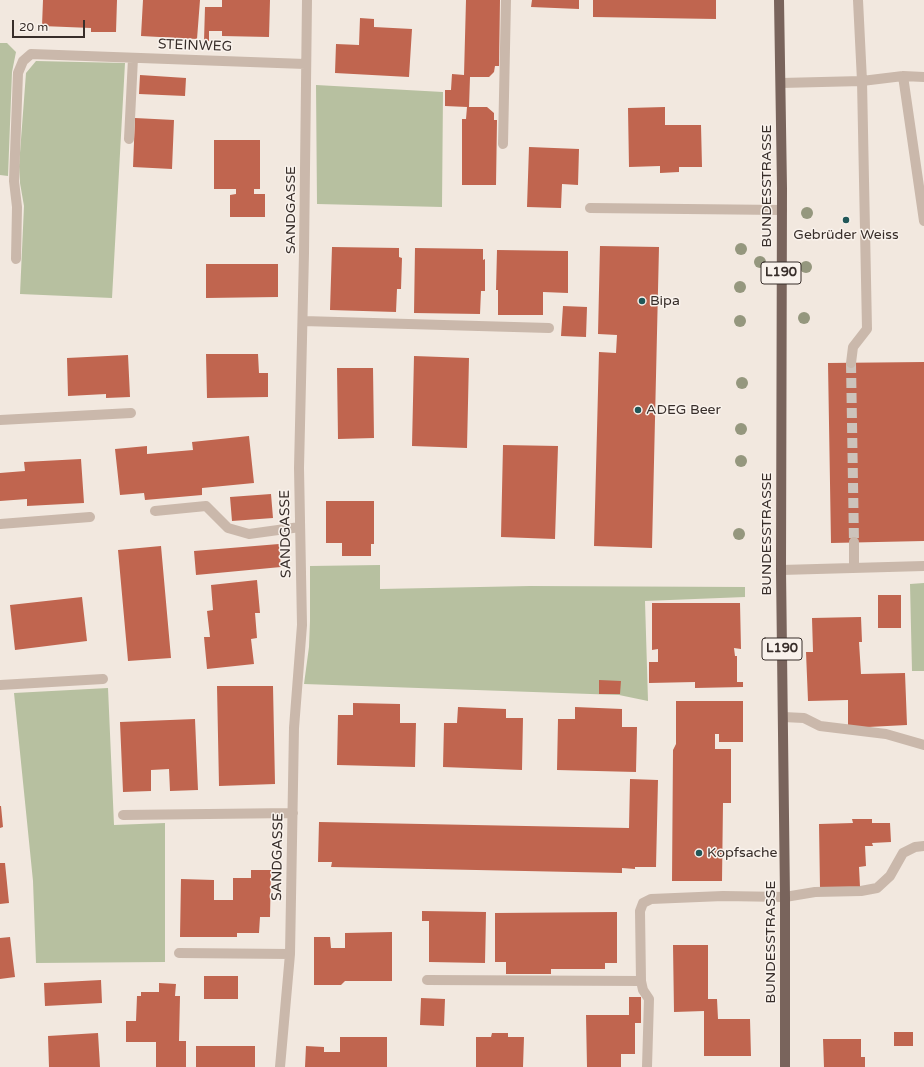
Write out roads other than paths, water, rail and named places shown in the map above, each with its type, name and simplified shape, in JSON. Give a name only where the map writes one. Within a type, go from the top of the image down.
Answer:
[{"type":"main road","name":"BUNDESSTRASSE","points":[[779,0],[782,210],[781,570],[785,897],[785,1067]]},
{"type":"street","name":"SANDGASSE","points":[[280,1067],[290,954],[294,728],[302,625],[299,468],[303,321],[305,64],[307,0]]},
{"type":"street","points":[[503,144],[506,0]]},
{"type":"street","points":[[851,363],[853,347],[867,329],[862,81],[858,0]]},
{"type":"street","name":"STEINWEG","points":[[16,259],[17,207],[14,181],[18,73],[23,60],[31,54],[305,64]]},
{"type":"street","points":[[129,139],[133,58]]},
{"type":"street","points":[[781,83],[862,81],[903,76],[924,77]]},
{"type":"street","points":[[903,76],[924,221]]},
{"type":"street","points":[[590,208],[782,210]]},
{"type":"street","points":[[303,321],[549,328]]},
{"type":"street","points":[[0,420],[131,413]]},
{"type":"street","points":[[155,511],[206,506],[228,528],[249,534],[300,527]]},
{"type":"street","points":[[0,524],[90,517]]},
{"type":"street","points":[[854,542],[854,568]]},
{"type":"street","points":[[781,570],[924,566]]},
{"type":"street","points":[[0,685],[103,679]]},
{"type":"street","points":[[783,718],[804,718],[820,726],[886,734],[924,745]]},
{"type":"street","points":[[123,815],[293,814]]},
{"type":"street","points":[[648,1067],[649,999],[643,990],[641,981],[640,911],[643,903],[651,899],[663,898],[785,897],[815,892],[877,888],[890,876],[903,852],[915,847],[924,846]]},
{"type":"street","points":[[179,953],[290,954]]},
{"type":"street","points":[[426,980],[641,981]]},
{"type":"tunnel","points":[[851,363],[854,542]]},
{"type":"place","name":"Gebrüder Weiss","points":[[846,220]]},
{"type":"place","name":"Bipa","points":[[642,301]]},
{"type":"place","name":"ADEG Beer","points":[[638,410]]},
{"type":"place","name":"Kopfsache","points":[[699,853]]}]
